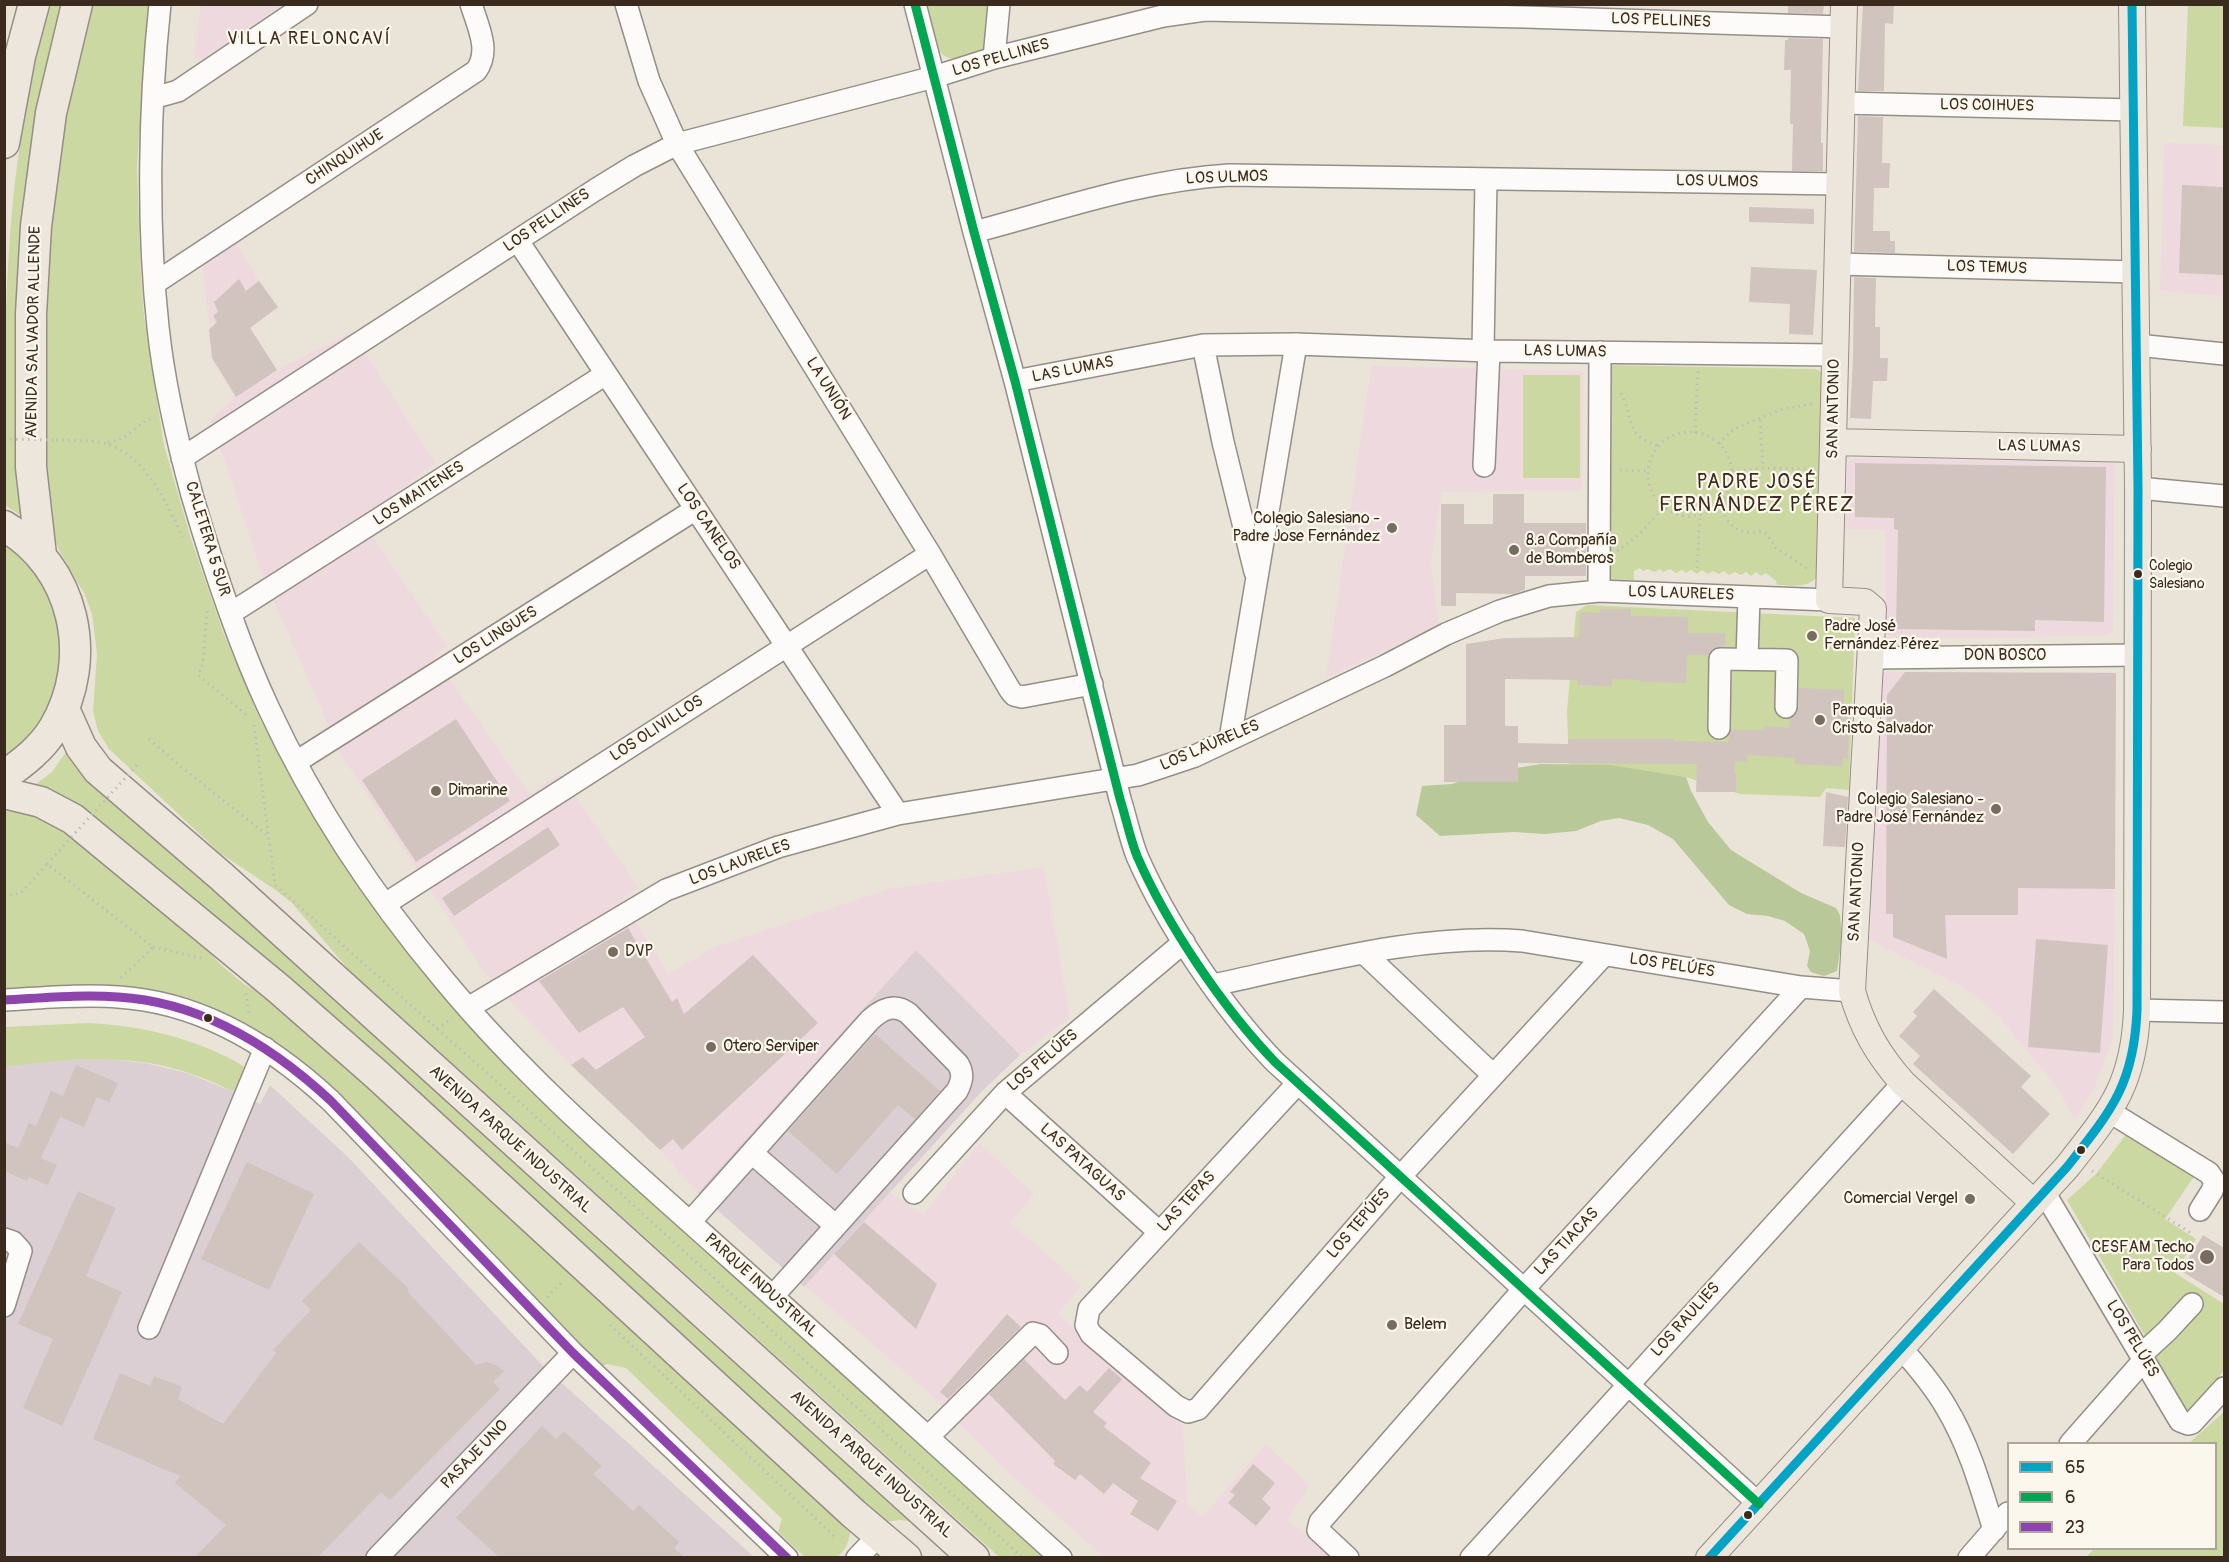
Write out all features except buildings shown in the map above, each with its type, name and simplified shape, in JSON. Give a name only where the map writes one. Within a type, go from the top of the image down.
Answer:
[{"type":"highway","points":[[4,143],[20,56],[34,4]]},
{"type":"highway","name":"AVENIDA SALVADOR ALLENDE","points":[[41,555],[31,467],[31,314],[36,226],[51,113],[77,4]]},
{"type":"highway","points":[[4,526],[17,533],[41,555],[57,578],[75,629],[76,656],[73,683],[64,709],[53,729],[39,748],[22,764],[4,776]]},
{"type":"highway","name":"AVENIDA PARQUE INDUSTRIAL","points":[[64,709],[81,747],[108,780],[221,876],[973,1557]]},
{"type":"highway","points":[[4,793],[40,802],[73,819],[279,989],[376,1074],[879,1535],[906,1557]]},
{"type":"highway","points":[[879,1535],[896,1533],[931,1538],[973,1557]]},
{"type":"main road","points":[[1709,1557],[2067,1167],[2110,1112],[2131,1065],[2136,1037],[2137,1010],[2138,655],[2138,449],[2132,4]]},
{"type":"main road","name":"SAN ANTONIO","points":[[1844,16],[1829,600],[1862,601],[1873,609],[1852,991]]},
{"type":"main road","name":"LAS LUMAS","points":[[1833,442],[2138,449]]},
{"type":"main road","name":"LOS PELÚES","points":[[1852,991],[1859,1017],[1873,1044],[1903,1083],[2039,1197]]},
{"type":"street","points":[[4,68],[34,4]]},
{"type":"street","name":"CALETERA 5 SUR","points":[[160,4],[153,98],[152,202],[155,283],[163,365],[182,458],[211,561],[260,689],[296,762],[350,854],[461,1012]]},
{"type":"street","points":[[153,98],[178,91],[307,4]]},
{"type":"street","name":"CHINQUIHUE","points":[[155,283],[476,71],[481,65],[484,47],[471,4]]},
{"type":"street","name":"LA UNIÓN","points":[[626,4],[649,81],[677,144],[930,554],[1010,690],[1014,695],[1022,697],[1092,684]]},
{"type":"street","points":[[915,4],[1015,381],[1136,855],[1154,891],[1213,985],[1258,1044],[1297,1084],[1758,1504]]},
{"type":"street","points":[[994,58],[999,4]]},
{"type":"street","name":"LOS PELLINES","points":[[182,458],[604,184],[677,144],[934,77],[994,58],[1175,9],[1844,16]]},
{"type":"street","name":"LOS COIHUES","points":[[1842,103],[2133,110]]},
{"type":"street","name":"LOS ULMOS","points":[[974,232],[1160,182],[1229,175],[1839,184]]},
{"type":"street","points":[[1485,466],[1486,180]]},
{"type":"street","name":"LOS CANELOS","points":[[518,241],[898,814]]},
{"type":"street","name":"LOS TEMUS","points":[[1837,264],[2136,272]]},
{"type":"street","points":[[1230,739],[1296,344]]},
{"type":"street","name":"LAS LUMAS","points":[[1015,381],[1203,345],[1296,344],[1600,358],[1699,353],[1835,355]]},
{"type":"street","points":[[1203,345],[1223,442],[1258,581]]},
{"type":"street","points":[[2137,345],[2224,354]]},
{"type":"street","points":[[1599,591],[1600,358]]},
{"type":"street","name":"LOS MAITENES","points":[[231,613],[606,374]]},
{"type":"street","points":[[2138,488],[2224,496]]},
{"type":"street","name":"LOS LINGUES","points":[[296,762],[696,509]]},
{"type":"street","name":"LOS OLIVILLOS","points":[[385,904],[930,554]]},
{"type":"street","name":"LOS LAURELES","points":[[461,1012],[666,890],[778,848],[898,814],[1138,775],[1196,756],[1446,634],[1500,611],[1549,596],[1599,591],[1829,600]]},
{"type":"street","points":[[1748,659],[1749,597]]},
{"type":"street","name":"DON BOSCO","points":[[1871,658],[2138,655]]},
{"type":"street","points":[[1719,728],[1720,659],[1788,660],[1786,707]]},
{"type":"street","name":"LOS PELÚES","points":[[1213,985],[1365,954],[1468,939],[1494,939],[1522,941],[1801,987],[1852,991]]},
{"type":"street","name":"LOS PELÚES","points":[[914,1193],[1005,1093],[1184,942]]},
{"type":"street","points":[[1365,954],[1493,1076]]},
{"type":"street","name":"LOS TEPÚES","points":[[1086,1325],[1091,1334],[1176,1406],[1188,1412],[1198,1409],[1400,1177],[1604,955]]},
{"type":"street","name":"LAS TIACAS","points":[[1348,1557],[1318,1530],[1320,1522],[1523,1290],[1801,987]]},
{"type":"street","points":[[4,1000],[102,996],[143,1000],[207,1018],[265,1048],[300,1073],[331,1101],[573,1353],[788,1557]]},
{"type":"street","points":[[690,1222],[876,1014],[892,1007],[908,1013],[958,1064],[962,1070],[961,1083],[957,1091],[773,1296]]},
{"type":"street","points":[[2137,1010],[2224,1012]]},
{"type":"street","name":"PARQUE INDUSTRIAL","points":[[461,1012],[1061,1557]]},
{"type":"street","points":[[149,1328],[265,1048]]},
{"type":"street","name":"LOS RAULIES","points":[[1471,1557],[1903,1083]]},
{"type":"street","name":"LAS TEPAS","points":[[1086,1325],[1089,1309],[1297,1084]]},
{"type":"street","name":"LAS PATAGUAS","points":[[1005,1093],[1159,1232]]},
{"type":"street","points":[[2110,1112],[2209,1173],[2215,1182],[2200,1210]]},
{"type":"street","points":[[752,1152],[836,1226]]},
{"type":"street","name":"LOS PELÚES","points":[[2039,1197],[2177,1416],[2184,1423],[2192,1422],[2224,1388]]},
{"type":"street","points":[[4,1239],[13,1242],[21,1251],[4,1306]]},
{"type":"street","points":[[2071,1442],[2142,1358],[2192,1304]]},
{"type":"street","points":[[927,1437],[1034,1333],[1040,1335],[1057,1353]]},
{"type":"street","points":[[1901,1348],[1946,1407],[1965,1445],[1994,1530]]},
{"type":"street","name":"PASAJE UNO","points":[[377,1557],[573,1353]]},
{"type":"street","points":[[1969,1557],[2007,1514]]},
{"type":"street","points":[[857,1557],[879,1535]]},
{"type":"path","points":[[1695,433],[1699,353]]},
{"type":"path","points":[[1600,358],[1609,381],[1625,400],[1630,425],[1647,441],[1659,446]]},
{"type":"path","points":[[1719,444],[1731,431],[1783,409],[1815,404]]},
{"type":"path","points":[[106,444],[123,438],[148,419]]},
{"type":"path","points":[[1760,420],[1762,468]]},
{"type":"path","points":[[1682,433],[1708,436],[1719,444],[1730,461],[1732,471],[1729,490],[1719,505],[1700,515],[1688,516],[1664,507],[1652,491],[1648,471],[1659,446],[1670,437],[1682,433]]},
{"type":"path","points":[[4,439],[106,444],[127,454],[145,470],[184,540]]},
{"type":"path","points":[[1732,471],[1762,468],[1814,469]]},
{"type":"path","points":[[1599,469],[1648,471]]},
{"type":"path","points":[[1719,505],[1725,520],[1738,531],[1752,533],[1761,531],[1767,534],[1776,548],[1810,570]]},
{"type":"path","points":[[1599,563],[1640,534],[1664,507]]},
{"type":"path","points":[[1697,568],[1700,515]]},
{"type":"path","points":[[208,601],[203,664],[198,675],[255,722],[267,835],[275,885],[1023,1557]]},
{"type":"path","points":[[149,739],[267,835]]},
{"type":"path","points":[[4,896],[21,893],[138,764]]},
{"type":"path","points":[[47,864],[153,947],[208,959]]},
{"type":"path","points":[[116,983],[153,947]]},
{"type":"path","points":[[437,1029],[461,1012]]},
{"type":"path","points":[[2090,1170],[2191,1233]]},
{"type":"shaded area","points":[[201,4],[282,5],[200,60],[195,58],[194,53]]},
{"type":"shaded area","points":[[2164,143],[2224,145],[2224,296],[2160,291]]},
{"type":"shaded area","points":[[235,241],[278,307],[251,328],[277,370],[352,332],[435,463],[361,519],[447,646],[434,657],[530,794],[560,774],[638,887],[622,899],[668,974],[715,947],[888,889],[1044,867],[1070,1018],[1020,1055],[982,1091],[890,1193],[923,1215],[979,1143],[1034,1194],[1010,1223],[1081,1286],[1058,1314],[1183,1426],[1187,1503],[1202,1517],[1266,1444],[1309,1485],[1288,1520],[1332,1557],[1104,1557],[1002,1467],[929,1393],[698,1193],[660,1150],[571,1065],[490,980],[343,758],[263,577],[211,419],[236,396],[212,358],[203,264]]},
{"type":"shaded area","name":"Colegio Salesiano - Padre Jose Fernández","points":[[1371,366],[1583,371],[1582,490],[1442,492],[1431,563],[1439,625],[1326,678]]},
{"type":"shaded area","points":[[1863,458],[2114,463],[2113,631],[2105,636],[1897,638],[1886,635],[1886,530],[1846,529],[1847,466],[1850,460]]},
{"type":"shaded area","name":"Colegio Salesiano - Padre José Fernández","points":[[1887,672],[2116,673],[2113,1038],[2094,1089],[2075,1120],[2056,1086],[1997,1015],[1968,990],[1870,940],[1881,677]]},
{"type":"shaded area","points":[[916,950],[1020,1055],[982,1091],[804,1287],[698,1193]]},
{"type":"shaded area","points":[[107,1059],[145,1063],[187,1073],[260,1104],[270,1085],[348,1157],[542,1365],[754,1557],[5,1557],[4,1067],[61,1060]]},
{"type":"green space","points":[[51,5],[67,5],[26,519],[5,505],[5,379],[9,252],[14,189],[23,127],[35,66]]},
{"type":"green space","points":[[89,5],[148,5],[137,167],[144,316],[164,445],[191,539],[223,632],[260,719],[331,846],[356,883],[451,1006],[525,1087],[1047,1557],[999,1557],[349,970],[292,903],[220,853],[109,749],[98,731],[93,711],[97,654],[92,614],[85,595],[59,550],[46,517],[42,334],[50,207],[77,49]]},
{"type":"green space","points":[[925,5],[991,5],[984,50],[966,57],[948,58],[937,47],[933,38]]},
{"type":"green space","points":[[2188,5],[2224,5],[2224,128],[2183,126]]},
{"type":"green space","points":[[1607,365],[1815,369],[1822,372],[1817,577],[1813,581],[1803,585],[1777,585],[1776,581],[1766,573],[1761,576],[1756,572],[1751,576],[1746,572],[1741,575],[1735,572],[1729,575],[1724,571],[1719,574],[1713,571],[1708,574],[1702,570],[1697,574],[1691,570],[1686,573],[1682,570],[1676,573],[1670,569],[1663,572],[1660,569],[1654,572],[1648,569],[1643,571],[1640,568],[1634,571],[1634,580],[1603,579]]},
{"type":"green space","points":[[1523,375],[1580,375],[1580,478],[1523,478]]},
{"type":"green space","points":[[4,540],[41,574],[59,609],[65,649],[60,689],[43,725],[4,762]]},
{"type":"green space","points":[[1587,605],[1855,618],[1849,790],[1826,788],[1820,797],[1740,794],[1686,777],[1626,768],[1569,764],[1567,711],[1576,612]]},
{"type":"green space","points":[[70,746],[919,1523],[901,1520],[885,1522],[234,931],[160,872],[28,790],[52,772]]},
{"type":"green space","points":[[1541,764],[1610,765],[1686,777],[1708,822],[1731,850],[1801,893],[1836,908],[1840,915],[1842,938],[1837,971],[1824,976],[1811,972],[1807,966],[1810,951],[1804,934],[1785,921],[1768,916],[1747,914],[1729,905],[1673,839],[1648,825],[1619,818],[1601,821],[1576,831],[1545,834],[1514,832],[1440,836],[1416,815],[1422,786],[1452,784],[1480,774]]},
{"type":"green space","points":[[4,811],[21,812],[53,822],[184,924],[221,965],[245,985],[283,1004],[417,1124],[850,1531],[843,1552],[837,1557],[805,1557],[778,1532],[782,1519],[626,1368],[607,1364],[602,1366],[473,1237],[227,1017],[5,992]]},
{"type":"green space","points":[[87,1023],[136,1028],[166,1035],[197,1044],[227,1057],[249,1071],[241,1095],[186,1072],[141,1062],[96,1059],[5,1067],[4,1027]]},
{"type":"green space","points":[[2128,1132],[2195,1175],[2165,1219],[2196,1239],[2175,1273],[2224,1304],[2224,1370],[2187,1413],[2182,1408],[2149,1343],[2067,1200],[2096,1174]]},
{"type":"green space","points":[[2224,1412],[2224,1557],[2086,1557],[2093,1550],[2217,1550],[2217,1442],[2190,1442]]},
{"type":"transit line","name":"6","points":[[915,4],[1015,381],[1120,799],[1137,856],[1164,910],[1216,991],[1275,1062],[1759,1504]]},
{"type":"transit line","name":"65","points":[[1709,1558],[2067,1167],[2108,1112],[2125,1078],[2131,1058],[2137,1010],[2138,488],[2132,4]]},
{"type":"transit line","name":"23","points":[[4,1000],[90,996],[149,1001],[178,1008],[234,1030],[284,1062],[331,1101],[573,1353],[787,1558]]},
{"type":"place","name":"Colegio Salesiano - Padre Jose Fernández","points":[[1392,528]]},
{"type":"place","name":"8.ª Compañía de Bomberos","points":[[1514,550]]},
{"type":"place","name":"Colegio Salesiano","points":[[2138,574]]},
{"type":"place","name":"Padre José Fernández Pérez","points":[[1812,636]]},
{"type":"place","name":"Parroquia Cristo Salvador","points":[[1820,720]]},
{"type":"place","name":"Dimarine","points":[[436,791]]},
{"type":"place","name":"Colegio Salesiano - Padre José Fernández","points":[[1996,809]]},
{"type":"place","name":"DVP","points":[[613,952]]},
{"type":"place","name":"Otero Serviper","points":[[711,1047]]},
{"type":"place","name":"Comercial Vergel","points":[[1970,1199]]},
{"type":"place","name":"CESFAM Techo Para Todos","points":[[2207,1257]]},
{"type":"place","name":"Belem","points":[[1392,1325]]},
{"type":"district","name":"VILLA RELONCAVÍ","points":[[309,39]]},
{"type":"district","name":"PADRE JOSÉ FERNÁNDEZ PÉREZ","points":[[1757,494]]}]
